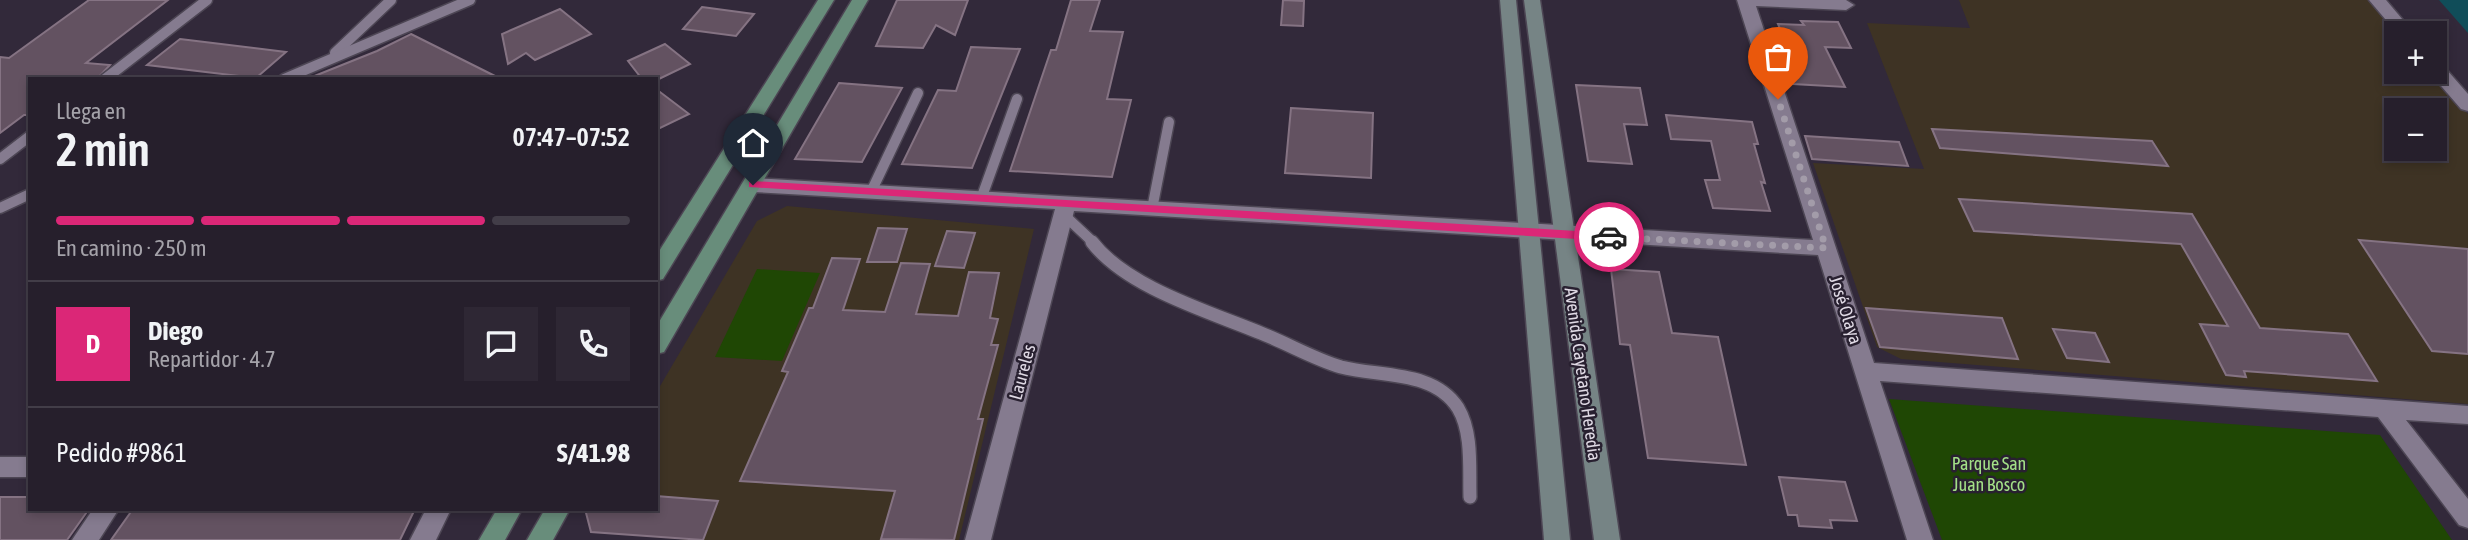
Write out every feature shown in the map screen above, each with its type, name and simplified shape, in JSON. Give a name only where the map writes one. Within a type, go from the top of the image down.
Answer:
[{"type":"main road","points":[[658,271],[826,0]]},
{"type":"main road","points":[[658,343],[860,0]]},
{"type":"main road","points":[[1508,0],[1558,540]]},
{"type":"main road","name":"Avenida Cayetano Heredia","points":[[1532,0],[1607,540]]},
{"type":"main road","points":[[492,540],[509,511]]},
{"type":"main road","points":[[540,540],[557,511]]},
{"type":"street","points":[[1746,0],[1846,5]]},
{"type":"street","name":"José Olaya","points":[[1746,0],[1920,540]]},
{"type":"street","points":[[2377,0],[2395,21]]},
{"type":"street","points":[[2447,81],[2468,105]]},
{"type":"street","points":[[753,185],[981,199],[1065,209],[1152,209],[1826,248]]},
{"type":"street","name":"Laureles","points":[[978,540],[1065,209]]},
{"type":"street","points":[[1866,371],[2468,415]]},
{"type":"street","points":[[2385,409],[2468,518]]},
{"type":"street","points":[[0,467],[28,467]]},
{"type":"street","points":[[85,540],[106,511]]},
{"type":"street","points":[[423,540],[438,511]]},
{"type":"lane","points":[[108,77],[207,0]]},
{"type":"lane","points":[[329,58],[391,0]]},
{"type":"lane","points":[[288,77],[470,0]]},
{"type":"lane","points":[[871,192],[918,93]]},
{"type":"lane","points":[[981,199],[1017,99]]},
{"type":"lane","points":[[1152,209],[1169,122]]},
{"type":"lane","points":[[0,159],[28,138]]},
{"type":"lane","points":[[0,208],[28,195]]},
{"type":"lane","points":[[1065,209],[1105,258],[1157,289],[1341,367],[1405,377],[1440,388],[1458,409],[1468,440],[1470,497]]},
{"type":"shaded area","points":[[1959,0],[2370,0],[2388,21],[2384,21],[2384,84],[2442,84],[2468,114],[2468,404],[1901,359],[1877,347],[1813,163],[1924,169],[1867,23],[1970,28]]},
{"type":"shaded area","points":[[787,206],[1034,229],[959,540],[691,540],[591,532],[585,511],[658,511],[658,390],[757,221]]},
{"type":"green space","points":[[757,269],[820,273],[782,361],[715,357]]},
{"type":"green space","name":"Parque San Juan Bosco","points":[[1889,399],[2380,435],[2452,540],[1942,540]]},
{"type":"water","points":[[2439,0],[2468,0],[2468,33]]},
{"type":"building","points":[[89,0],[168,0],[86,63],[110,65],[99,77],[28,77],[28,115],[24,115],[0,133],[0,57],[9,58]]},
{"type":"building","points":[[897,0],[968,0],[955,35],[936,25],[923,48],[876,46]]},
{"type":"building","points":[[1071,0],[1100,0],[1090,31],[1123,32],[1107,99],[1131,100],[1112,177],[1010,171],[1051,50],[1056,50]]},
{"type":"building","points":[[1283,0],[1304,1],[1303,26],[1281,25]]},
{"type":"building","points":[[702,7],[754,14],[736,36],[683,29]]},
{"type":"building","points":[[560,9],[591,34],[535,60],[526,53],[508,64],[502,34]]},
{"type":"building","points":[[1801,21],[1838,22],[1851,48],[1825,47],[1845,87],[1793,84],[1785,61],[1794,62],[1778,24],[1804,25]]},
{"type":"building","points":[[411,34],[497,77],[312,77]]},
{"type":"building","points":[[180,39],[286,52],[257,77],[147,65]]},
{"type":"building","points":[[665,44],[690,64],[658,79],[640,77],[628,61]]},
{"type":"building","points":[[971,47],[1020,49],[972,168],[902,164],[938,90],[956,91]]},
{"type":"building","points":[[839,83],[902,88],[862,162],[795,159]]},
{"type":"building","points":[[1576,85],[1640,88],[1647,125],[1624,124],[1632,164],[1588,161]]},
{"type":"building","points":[[658,91],[689,114],[658,129]]},
{"type":"building","points":[[1291,108],[1373,113],[1371,178],[1285,173]]},
{"type":"building","points":[[1666,115],[1752,122],[1758,144],[1754,144],[1765,183],[1761,182],[1770,211],[1713,208],[1705,180],[1720,180],[1711,141],[1671,139]]},
{"type":"building","points":[[1932,129],[2152,141],[2168,166],[1940,148]]},
{"type":"building","points":[[1805,136],[1899,142],[1908,166],[1812,159]]},
{"type":"building","points":[[1959,199],[2192,214],[2260,328],[2348,334],[2377,381],[2244,371],[2246,377],[2226,375],[2200,324],[2228,326],[2181,244],[1974,231]]},
{"type":"building","points":[[878,228],[907,229],[897,262],[867,262]]},
{"type":"building","points":[[947,231],[975,233],[964,268],[935,266]]},
{"type":"building","points":[[2359,240],[2468,249],[2468,354],[2432,351]]},
{"type":"building","points":[[832,258],[860,259],[843,310],[885,312],[901,263],[930,264],[916,314],[958,316],[969,272],[999,273],[990,318],[998,319],[991,345],[998,345],[978,419],[983,419],[954,540],[881,539],[895,491],[740,481],[788,372],[782,371],[809,308],[813,308]]},
{"type":"building","points":[[1611,269],[1659,272],[1672,333],[1718,337],[1746,465],[1648,458],[1630,345],[1620,344]]},
{"type":"building","points":[[1866,308],[2002,318],[2018,359],[1880,347]]},
{"type":"building","points":[[2053,329],[2095,333],[2109,362],[2067,358]]},
{"type":"building","points":[[1779,477],[1845,482],[1857,521],[1830,520],[1832,528],[1799,526],[1797,515],[1788,515]]},
{"type":"building","points":[[658,496],[718,501],[703,540],[591,532],[586,511],[658,511]]},
{"type":"building","points":[[0,497],[28,497],[28,511],[88,511],[67,540],[0,540]]},
{"type":"building","points":[[132,511],[414,511],[400,540],[111,540]]},
{"type":"way so far","points":[[1609,237],[1826,248],[1778,99]]},
{"type":"route","points":[[753,185],[1609,237]]}]
